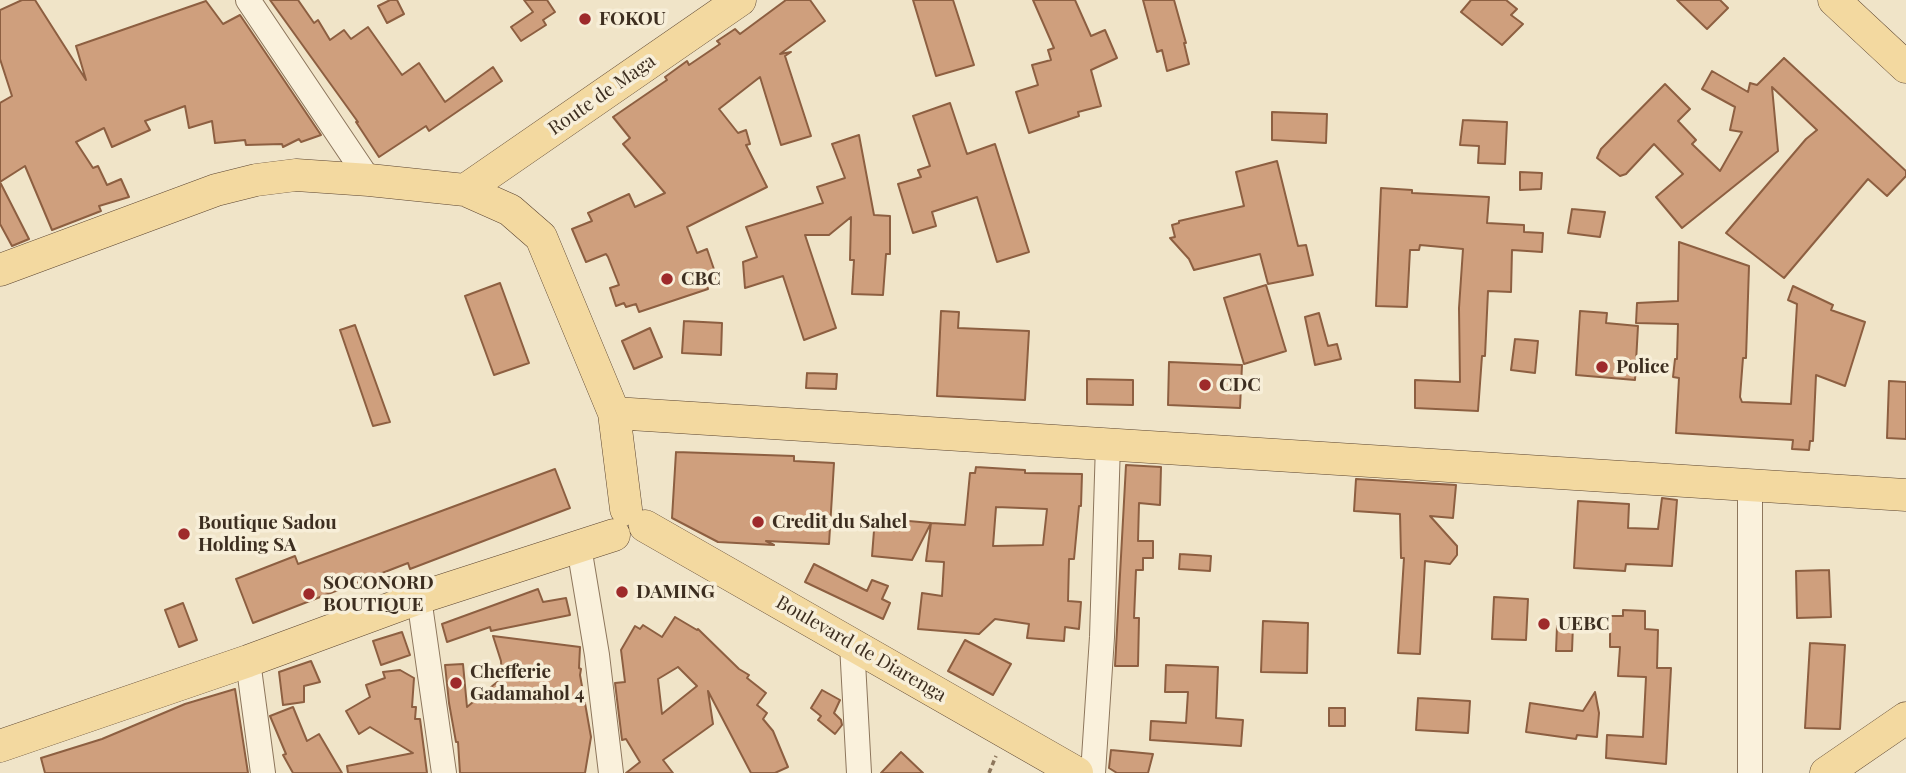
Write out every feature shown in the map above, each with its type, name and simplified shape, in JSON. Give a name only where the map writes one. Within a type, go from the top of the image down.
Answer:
[{"type":"main road","name":"Route de Maga","points":[[465,191],[740,0]]},
{"type":"main road","points":[[1834,0],[1906,67]]},
{"type":"main road","points":[[0,270],[216,191],[256,180],[296,175],[465,191],[510,210],[541,237],[614,413],[628,523],[579,547],[419,598],[248,661],[0,746]]},
{"type":"main road","points":[[614,413],[1906,495]]},
{"type":"main road","name":"Boulevard de Diarenga","points":[[628,523],[852,644],[1077,773]]},
{"type":"main road","points":[[1826,773],[1906,718]]},
{"type":"street","points":[[248,0],[369,180]]},
{"type":"street","points":[[1093,773],[1102,637],[1108,444]]},
{"type":"street","points":[[1750,485],[1750,773]]},
{"type":"street","points":[[579,547],[597,654],[611,773]]},
{"type":"street","points":[[419,598],[444,773]]},
{"type":"street","points":[[852,644],[859,773]]},
{"type":"street","points":[[248,661],[263,773]]},
{"type":"building","points":[[22,0],[35,0],[86,80],[76,46],[206,1],[223,24],[240,15],[321,135],[301,142],[299,139],[283,147],[282,144],[246,145],[245,140],[215,143],[212,121],[189,128],[185,106],[145,121],[150,130],[112,147],[104,128],[76,142],[93,168],[98,166],[107,185],[121,179],[129,197],[99,206],[101,211],[52,230],[25,166],[0,182],[0,103],[12,96],[0,59],[0,10]]},
{"type":"building","points":[[270,0],[298,0],[314,23],[318,20],[330,40],[344,30],[351,39],[368,27],[402,75],[419,63],[445,102],[493,67],[502,81],[429,131],[426,126],[379,157],[358,122]]},
{"type":"building","points":[[390,0],[397,0],[404,14],[387,23],[378,6]]},
{"type":"building","points":[[524,0],[547,0],[555,12],[543,20],[546,25],[521,41],[511,27],[533,12]]},
{"type":"building","points":[[786,0],[810,0],[825,21],[780,54],[791,52],[785,56],[811,136],[781,145],[760,77],[719,109],[738,133],[746,130],[750,144],[746,145],[767,187],[687,227],[697,253],[707,249],[717,278],[706,282],[708,289],[639,312],[636,304],[626,307],[624,303],[616,306],[610,288],[619,285],[608,257],[606,254],[586,262],[572,229],[592,221],[588,213],[629,194],[635,207],[665,193],[623,144],[630,138],[613,117],[667,80],[665,77],[687,61],[689,65],[720,44],[717,41],[735,29],[740,34]]},
{"type":"building","points":[[913,0],[953,0],[974,65],[936,76]]},
{"type":"building","points":[[1033,0],[1075,0],[1091,36],[1105,30],[1117,58],[1091,70],[1101,106],[1078,112],[1079,116],[1029,133],[1016,92],[1038,85],[1032,65],[1051,60],[1048,50],[1054,48]]},
{"type":"building","points":[[1143,0],[1174,0],[1189,64],[1167,71],[1162,50],[1157,52]]},
{"type":"building","points":[[1471,0],[1506,0],[1517,9],[1511,15],[1523,24],[1502,45],[1461,12]]},
{"type":"building","points":[[1677,0],[1720,0],[1728,8],[1707,29]]},
{"type":"building","points":[[1784,58],[1906,171],[1906,176],[1887,196],[1868,179],[1784,278],[1726,233],[1806,139],[1817,130],[1772,87],[1778,151],[1682,228],[1656,197],[1683,174],[1654,144],[1626,174],[1620,176],[1597,158],[1601,149],[1665,84],[1690,109],[1678,121],[1696,140],[1692,144],[1720,171],[1742,132],[1730,130],[1735,107],[1702,89],[1712,71],[1748,92],[1750,83],[1757,85]]},
{"type":"building","points":[[950,103],[967,154],[995,144],[1029,252],[997,262],[977,197],[932,212],[936,226],[913,233],[898,184],[921,177],[918,170],[930,166],[913,116]]},
{"type":"building","points":[[1272,112],[1327,114],[1326,143],[1272,140]]},
{"type":"building","points":[[1463,120],[1507,122],[1505,164],[1478,163],[1479,146],[1460,145]]},
{"type":"building","points":[[859,135],[874,215],[890,216],[890,254],[886,254],[883,295],[852,294],[854,260],[850,260],[851,217],[829,235],[805,235],[836,328],[804,340],[783,276],[745,288],[743,262],[757,257],[746,227],[823,203],[817,187],[845,178],[832,144]]},
{"type":"building","points":[[1277,161],[1298,246],[1306,245],[1313,275],[1268,284],[1260,254],[1194,270],[1189,259],[1170,238],[1175,237],[1172,225],[1244,206],[1236,172]]},
{"type":"building","points":[[1520,172],[1542,173],[1541,189],[1520,190]]},
{"type":"building","points":[[0,182],[29,239],[12,246],[0,224]]},
{"type":"building","points":[[1381,188],[1412,190],[1412,193],[1489,197],[1487,223],[1524,225],[1524,232],[1543,233],[1542,252],[1512,250],[1511,292],[1488,291],[1485,356],[1482,356],[1478,411],[1415,408],[1415,380],[1460,382],[1459,308],[1463,249],[1420,245],[1419,250],[1410,250],[1407,307],[1376,306]]},
{"type":"building","points":[[1572,209],[1605,212],[1600,237],[1568,233]]},
{"type":"building","points":[[1679,242],[1749,266],[1746,358],[1743,358],[1740,397],[1742,402],[1791,404],[1797,304],[1788,300],[1793,286],[1833,305],[1831,310],[1865,322],[1845,386],[1816,375],[1813,441],[1810,441],[1809,450],[1792,449],[1793,440],[1676,433],[1679,378],[1673,377],[1677,359],[1678,324],[1636,323],[1637,303],[1678,301]]},
{"type":"building","points":[[500,283],[529,363],[494,375],[465,296]]},
{"type":"building","points":[[1266,285],[1286,351],[1244,364],[1224,298]]},
{"type":"building","points":[[941,311],[959,312],[958,328],[1029,331],[1025,400],[937,396]]},
{"type":"building","points":[[1580,311],[1607,313],[1606,323],[1638,326],[1635,380],[1576,375]]},
{"type":"building","points":[[1319,313],[1328,346],[1337,344],[1341,359],[1315,365],[1305,317]]},
{"type":"building","points":[[684,321],[722,323],[721,355],[682,353]]},
{"type":"building","points":[[355,325],[390,422],[373,426],[340,330]]},
{"type":"building","points":[[650,328],[662,357],[634,369],[622,341]]},
{"type":"building","points":[[1515,339],[1538,341],[1535,373],[1511,370]]},
{"type":"building","name":"CDC","points":[[1169,362],[1242,365],[1240,408],[1168,405]]},
{"type":"building","points":[[807,373],[837,374],[836,389],[806,388]]},
{"type":"building","points":[[1087,379],[1133,380],[1133,405],[1087,404]]},
{"type":"building","points":[[1889,381],[1906,382],[1906,439],[1887,438]]},
{"type":"building","points":[[676,452],[794,456],[794,461],[834,463],[829,544],[718,542],[672,518]]},
{"type":"building","points":[[1126,465],[1161,467],[1160,505],[1139,503],[1138,541],[1153,541],[1153,558],[1143,558],[1143,570],[1136,570],[1134,618],[1139,618],[1138,666],[1115,666]]},
{"type":"building","points":[[976,467],[1025,470],[1025,473],[1082,474],[1074,559],[1069,559],[1068,601],[1081,602],[1079,629],[1065,627],[1064,641],[1027,638],[1029,624],[995,619],[979,634],[918,629],[922,593],[942,596],[944,562],[926,561],[931,523],[965,525],[970,473],[975,473]],"holes":[[[996,507],[1047,509],[1043,545],[993,546]]]},
{"type":"building","points":[[555,469],[570,508],[410,569],[408,563],[253,623],[236,579],[295,556],[298,564]]},
{"type":"building","points":[[1356,479],[1456,485],[1453,518],[1430,516],[1457,546],[1457,555],[1450,564],[1425,561],[1420,654],[1398,653],[1404,558],[1401,558],[1400,514],[1354,511]]},
{"type":"building","points":[[1662,498],[1677,500],[1672,566],[1626,564],[1625,571],[1574,568],[1578,501],[1629,504],[1628,528],[1658,529]]},
{"type":"building","points":[[875,518],[931,523],[912,560],[872,556]]},
{"type":"building","points":[[1180,554],[1211,556],[1210,571],[1179,569]]},
{"type":"building","points":[[814,564],[867,591],[872,580],[888,586],[882,599],[890,603],[883,619],[805,582]]},
{"type":"building","points":[[1829,570],[1831,617],[1797,618],[1796,571]]},
{"type":"building","points":[[538,589],[543,602],[566,598],[570,615],[491,631],[490,627],[447,642],[442,624]]},
{"type":"building","points":[[1494,597],[1528,599],[1526,640],[1492,639]]},
{"type":"building","points":[[183,603],[197,640],[179,647],[165,610]]},
{"type":"building","points":[[1623,610],[1645,611],[1645,629],[1658,630],[1657,668],[1671,668],[1666,764],[1606,758],[1607,735],[1643,737],[1646,677],[1618,676],[1620,647],[1610,647],[1610,616],[1623,616]]},
{"type":"building","points":[[675,617],[698,629],[739,669],[749,675],[747,678],[766,693],[757,705],[767,713],[763,719],[773,731],[788,767],[775,773],[751,773],[708,691],[713,724],[663,760],[673,773],[626,773],[640,762],[626,739],[622,740],[615,683],[625,682],[621,650],[635,626],[640,629],[643,625],[662,637]],"holes":[[[678,667],[697,686],[662,714],[658,679]]]},
{"type":"building","points":[[1263,621],[1308,623],[1307,673],[1261,672]]},
{"type":"building","points":[[1573,625],[1572,651],[1556,651],[1557,626]]},
{"type":"building","points":[[402,632],[410,655],[381,665],[373,641]]},
{"type":"building","points":[[493,636],[580,647],[579,668],[591,737],[585,773],[460,773],[458,742],[449,703],[445,665],[463,664],[467,707],[502,678],[501,661]]},
{"type":"building","points":[[965,640],[1011,664],[993,695],[948,671]]},
{"type":"building","points":[[1810,643],[1845,645],[1840,729],[1805,728]]},
{"type":"building","points":[[311,661],[320,682],[304,686],[304,702],[283,705],[279,672]]},
{"type":"building","points":[[1166,665],[1218,667],[1216,718],[1243,720],[1241,746],[1150,740],[1151,721],[1186,723],[1188,692],[1165,692]]},
{"type":"building","points":[[400,670],[414,678],[412,707],[416,707],[415,719],[420,719],[427,773],[348,773],[347,766],[413,753],[370,727],[359,734],[346,711],[370,697],[366,685],[385,678],[383,672]]},
{"type":"building","points":[[235,689],[248,773],[45,773],[41,758],[102,739],[185,704]]},
{"type":"building","points":[[822,690],[840,700],[834,713],[842,725],[835,734],[818,720],[821,716],[811,708]]},
{"type":"building","points":[[1595,692],[1599,713],[1597,737],[1577,735],[1576,739],[1526,732],[1530,703],[1583,711]]},
{"type":"building","points":[[1418,698],[1470,701],[1468,733],[1416,730]]},
{"type":"building","points":[[293,707],[307,741],[319,734],[342,773],[293,773],[283,755],[286,754],[270,716]]},
{"type":"building","points":[[1329,708],[1345,708],[1345,726],[1329,726]]},
{"type":"building","points":[[1111,750],[1153,754],[1148,773],[1117,773],[1109,768]]},
{"type":"building","points":[[901,752],[923,773],[881,773]]},
{"type":"place","name":"FOKOU","points":[[585,19]]},
{"type":"place","name":"CBC","points":[[667,279]]},
{"type":"place","name":"Police","points":[[1602,367]]},
{"type":"place","name":"CDC","points":[[1205,385]]},
{"type":"place","name":"Credit du Sahel","points":[[758,522]]},
{"type":"place","name":"Boutique Sadou Holding SA","points":[[184,534]]},
{"type":"place","name":"DAMING","points":[[622,592]]},
{"type":"place","name":"SOCONORD BOUTIQUE","points":[[309,594]]},
{"type":"place","name":"UEBC","points":[[1544,624]]},
{"type":"place","name":"Chefferie Gadamahol 4","points":[[456,683]]}]
